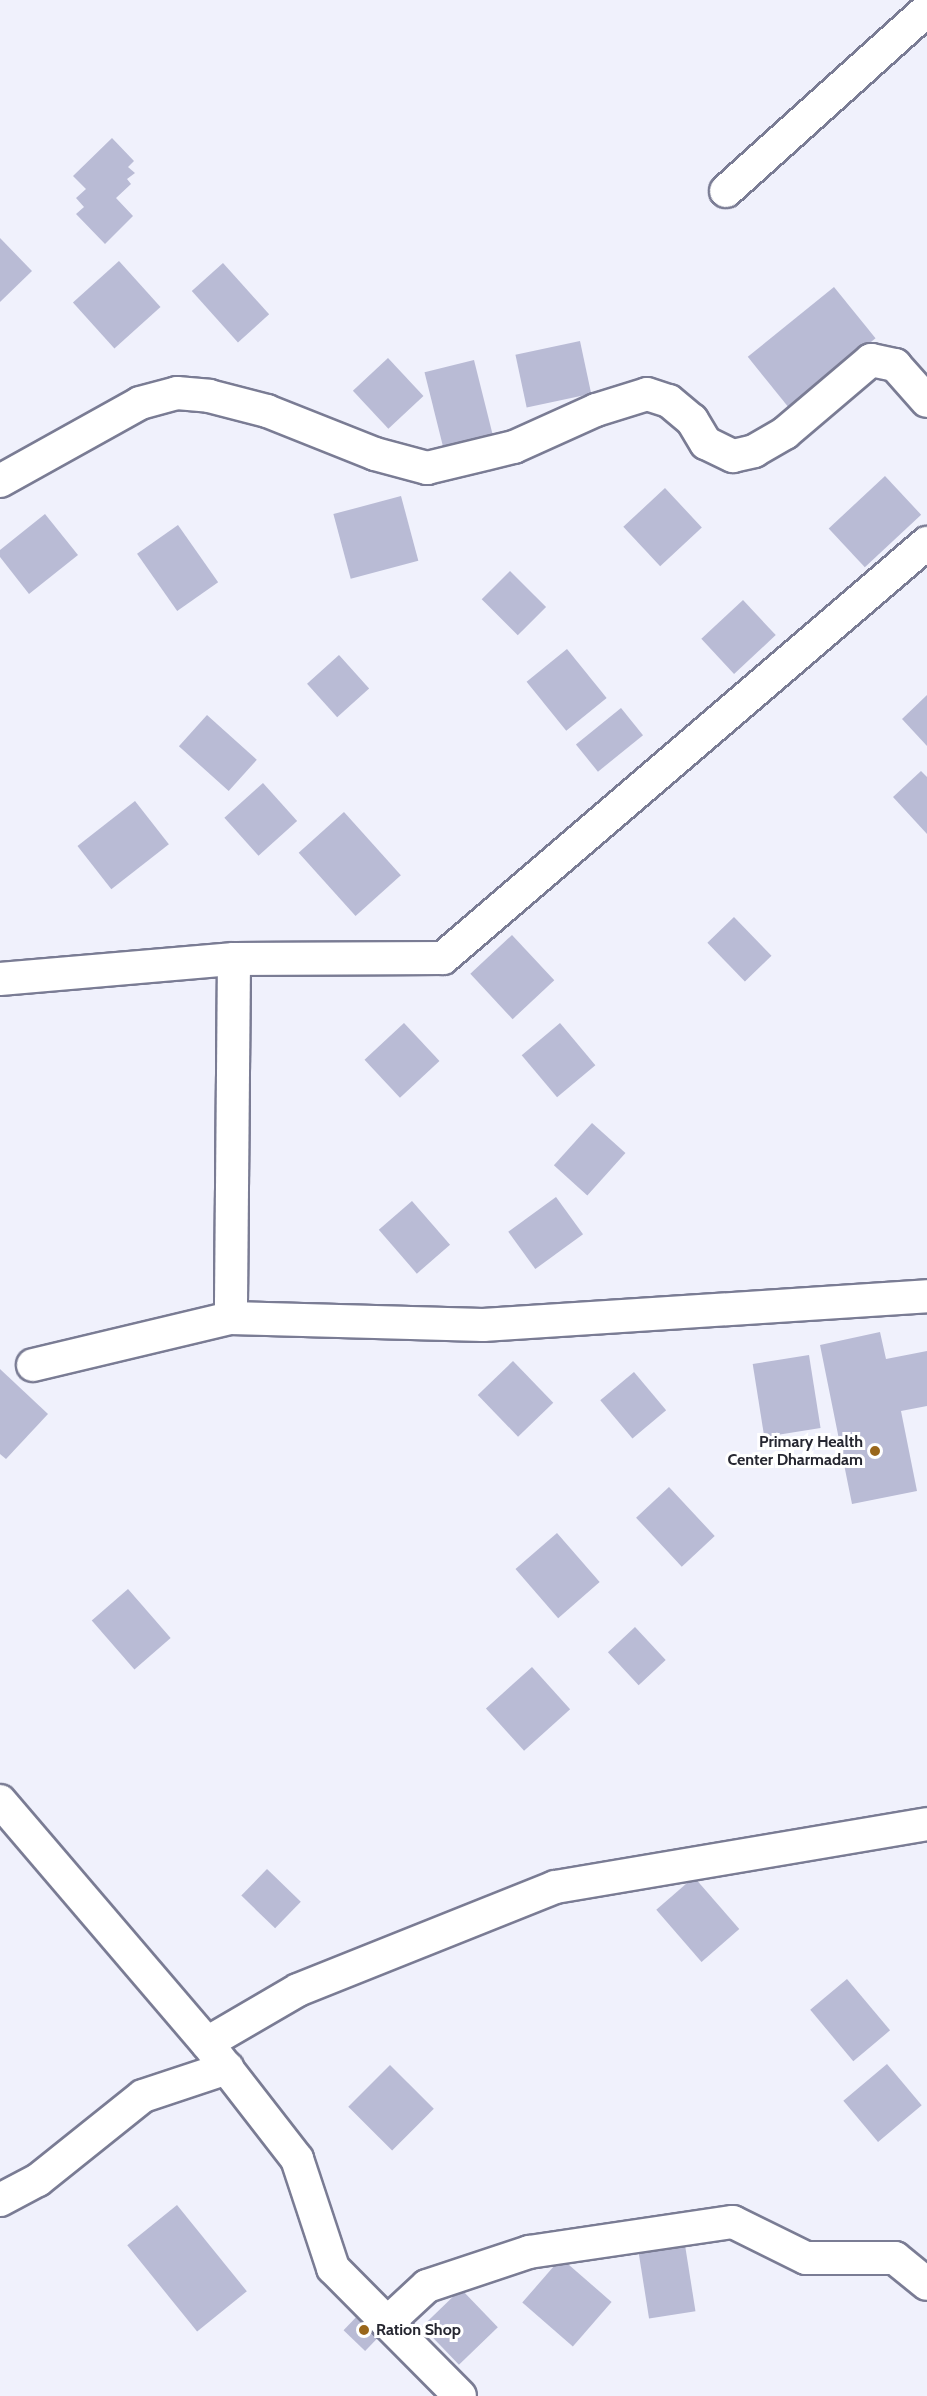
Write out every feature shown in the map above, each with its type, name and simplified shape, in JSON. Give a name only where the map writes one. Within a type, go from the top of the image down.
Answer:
[{"type":"street","points":[[726,191],[927,10]]},
{"type":"street","points":[[0,481],[140,403],[177,393],[209,396],[267,411],[375,454],[428,468],[514,447],[596,410],[647,394],[669,401],[692,420],[705,443],[733,456],[743,454],[785,433],[871,360],[895,365],[927,400]]},
{"type":"street","points":[[0,979],[234,959],[443,958],[927,543]]},
{"type":"street","points":[[231,1318],[234,959]]},
{"type":"street","points":[[33,1365],[231,1318],[483,1325],[927,1296]]},
{"type":"street","points":[[0,1801],[207,2043],[297,2159],[333,2268],[460,2396]]},
{"type":"street","points":[[207,2043],[298,1990],[555,1887],[927,1824]]},
{"type":"street","points":[[0,2200],[38,2181],[143,2096],[226,2068]]},
{"type":"street","points":[[387,2323],[428,2286],[529,2252],[733,2222],[806,2258],[895,2258],[927,2284]]},
{"type":"building","points":[[112,138],[134,161],[128,167],[135,173],[127,179],[131,184],[116,198],[133,216],[105,244],[76,214],[84,207],[76,198],[86,189],[73,176]]},
{"type":"building","points":[[0,238],[32,271],[0,302]]},
{"type":"building","points":[[119,261],[160,307],[114,349],[73,302]]},
{"type":"building","points":[[223,263],[269,314],[238,342],[192,291]]},
{"type":"building","points":[[834,287],[876,338],[789,408],[748,357]]},
{"type":"building","points":[[580,341],[591,394],[527,408],[515,355]]},
{"type":"building","points":[[388,358],[423,396],[388,429],[353,391]]},
{"type":"building","points":[[474,360],[493,438],[444,450],[425,372]]},
{"type":"building","points":[[885,476],[921,515],[865,567],[829,529]]},
{"type":"building","points":[[665,488],[702,527],[660,566],[623,527]]},
{"type":"building","points":[[401,496],[418,561],[351,579],[333,514]]},
{"type":"building","points":[[45,514],[78,555],[29,594],[0,557],[0,550]]},
{"type":"building","points":[[178,525],[218,582],[177,611],[137,554]]},
{"type":"building","points":[[510,571],[546,607],[518,635],[482,599]]},
{"type":"building","points":[[743,600],[776,635],[734,674],[701,639]]},
{"type":"building","points":[[567,649],[607,698],[566,731],[527,682]]},
{"type":"building","points":[[339,655],[369,688],[337,717],[307,684]]},
{"type":"building","points":[[927,695],[927,746],[902,719]]},
{"type":"building","points":[[621,708],[643,735],[598,772],[576,745]]},
{"type":"building","points":[[207,715],[257,760],[229,791],[179,746]]},
{"type":"building","points":[[921,771],[927,777],[927,834],[893,797]]},
{"type":"building","points":[[263,783],[297,821],[258,856],[224,818]]},
{"type":"building","points":[[135,801],[169,844],[111,889],[77,846]]},
{"type":"building","points":[[344,812],[401,875],[356,916],[299,853]]},
{"type":"building","points":[[734,917],[772,956],[745,982],[707,943]]},
{"type":"building","points":[[512,935],[554,980],[513,1019],[470,974]]},
{"type":"building","points":[[404,1023],[439,1061],[400,1098],[365,1060]]},
{"type":"building","points":[[560,1023],[595,1065],[557,1097],[522,1055]]},
{"type":"building","points":[[592,1123],[625,1153],[587,1195],[554,1165]]},
{"type":"building","points":[[556,1197],[583,1234],[535,1269],[508,1232]]},
{"type":"building","points":[[412,1201],[450,1245],[417,1274],[379,1230]]},
{"type":"building","name":"Primary Health Center Dharmadam","points":[[880,1332],[886,1359],[927,1351],[927,1406],[901,1411],[917,1491],[852,1504],[820,1345]]},
{"type":"building","points":[[809,1355],[821,1428],[764,1437],[753,1364]]},
{"type":"building","points":[[513,1361],[553,1403],[518,1437],[478,1395]]},
{"type":"building","points":[[0,1369],[48,1414],[6,1459],[0,1454]]},
{"type":"building","points":[[634,1372],[666,1410],[632,1439],[600,1400]]},
{"type":"building","points":[[669,1487],[715,1536],[682,1567],[636,1518]]},
{"type":"building","points":[[557,1533],[600,1582],[558,1618],[515,1569]]},
{"type":"building","points":[[128,1589],[171,1638],[134,1670],[92,1620]]},
{"type":"building","points":[[635,1627],[666,1660],[639,1685],[608,1652]]},
{"type":"building","points":[[532,1667],[570,1709],[524,1751],[486,1708]]},
{"type":"building","points":[[267,1869],[301,1902],[275,1928],[241,1896]]},
{"type":"building","points":[[694,1877],[739,1929],[702,1962],[656,1910]]},
{"type":"building","points":[[847,1979],[890,2030],[853,2061],[810,2010]]},
{"type":"building","points":[[887,2064],[922,2105],[878,2142],[843,2101]]},
{"type":"building","points":[[390,2065],[434,2109],[392,2151],[348,2107]]},
{"type":"building","points":[[177,2205],[247,2291],[197,2332],[127,2245]]},
{"type":"building","points":[[685,2245],[695,2311],[649,2319],[639,2252]]},
{"type":"building","points":[[561,2258],[612,2302],[573,2346],[522,2303]]},
{"type":"building","points":[[461,2289],[498,2327],[459,2365],[422,2327]]},
{"type":"building","name":"Ration Shop","points":[[363,2310],[385,2331],[365,2351],[344,2330]]},
{"type":"place","name":"Primary Health Center Dharmadam","points":[[875,1451]]},
{"type":"place","name":"Ration Shop","points":[[364,2330]]}]
